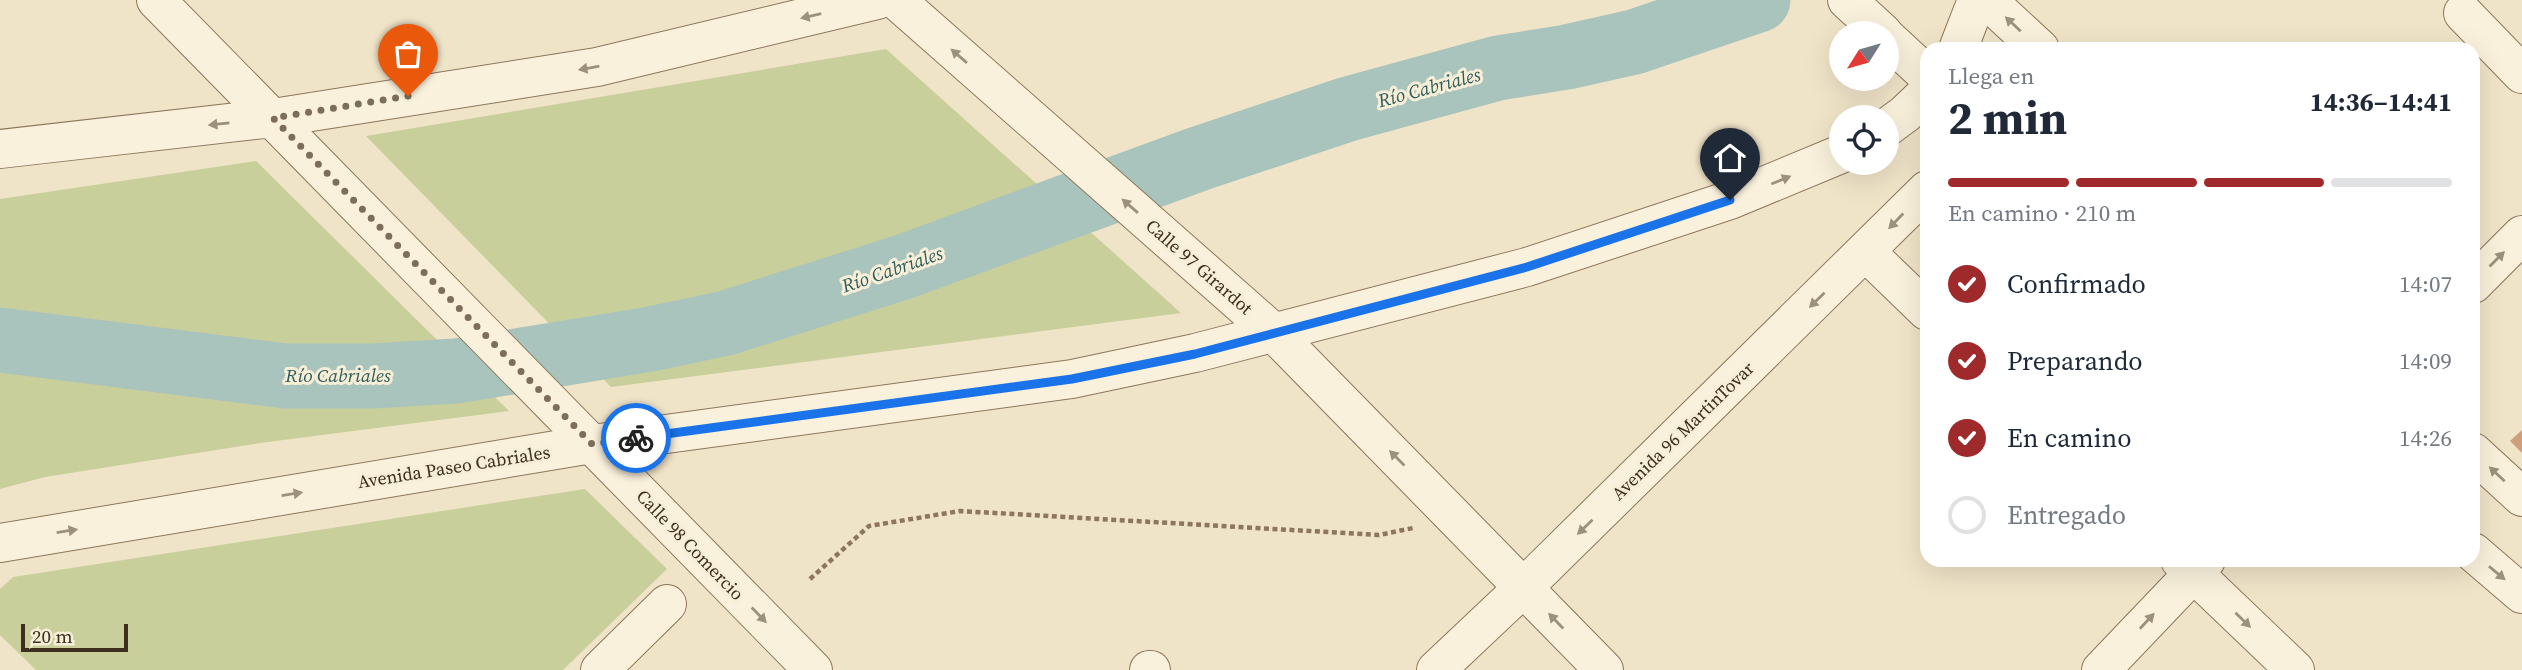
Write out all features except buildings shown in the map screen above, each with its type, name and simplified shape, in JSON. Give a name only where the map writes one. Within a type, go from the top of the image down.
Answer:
[{"type":"street","name":"Calle 98 Comercio","points":[[156,0],[813,670]]},
{"type":"street","points":[[0,149],[273,118],[597,66],[877,0]]},
{"type":"street","name":"Calle 97 Girardot","points":[[896,0],[1273,332],[1604,670]]},
{"type":"street","points":[[1847,0],[1870,21]]},
{"type":"street","points":[[1961,42],[1978,0]]},
{"type":"street","points":[[1987,0],[2032,42]]},
{"type":"street","points":[[2463,13],[2522,74]]},
{"type":"street","points":[[1899,48],[1920,68]]},
{"type":"street","points":[[1899,117],[1920,99]]},
{"type":"street","name":"Avenida Paseo Cabriales","points":[[0,543],[592,444],[1072,379],[1195,354],[1552,260],[1730,200],[1829,159]]},
{"type":"street","name":"Avenida 96 MartinTovar","points":[[1436,670],[1524,587],[1920,197]]},
{"type":"street","points":[[2480,277],[2522,235]]},
{"type":"street","points":[[1866,252],[1920,304]]},
{"type":"street","points":[[2480,458],[2522,497]]},
{"type":"street","points":[[2480,558],[2522,594]]},
{"type":"street","points":[[2101,670],[2190,567]]},
{"type":"street","points":[[2196,567],[2295,670]]},
{"type":"street","points":[[600,670],[667,604]]},
{"type":"path","points":[[810,579],[869,526],[960,511],[1379,535],[1457,519]]},
{"type":"green space","points":[[886,49],[1181,313],[611,387],[366,136]]},
{"type":"green space","points":[[256,161],[509,411],[260,443],[45,477],[0,489],[0,199]]},
{"type":"green space","points":[[585,489],[667,569],[563,670],[36,670],[0,635],[0,589],[13,577]]},
{"type":"waterway","name":"Río Cabriales","points":[[0,340],[285,376],[373,376],[456,371],[651,339],[726,323],[903,267],[1198,159],[1348,109],[1498,68],[1567,57],[1634,42],[1758,0]]},
{"type":"way so far","points":[[408,96],[273,118],[592,444],[636,438]]},
{"type":"route","points":[[636,438],[1072,379],[1195,354],[1527,267],[1730,200]]}]
